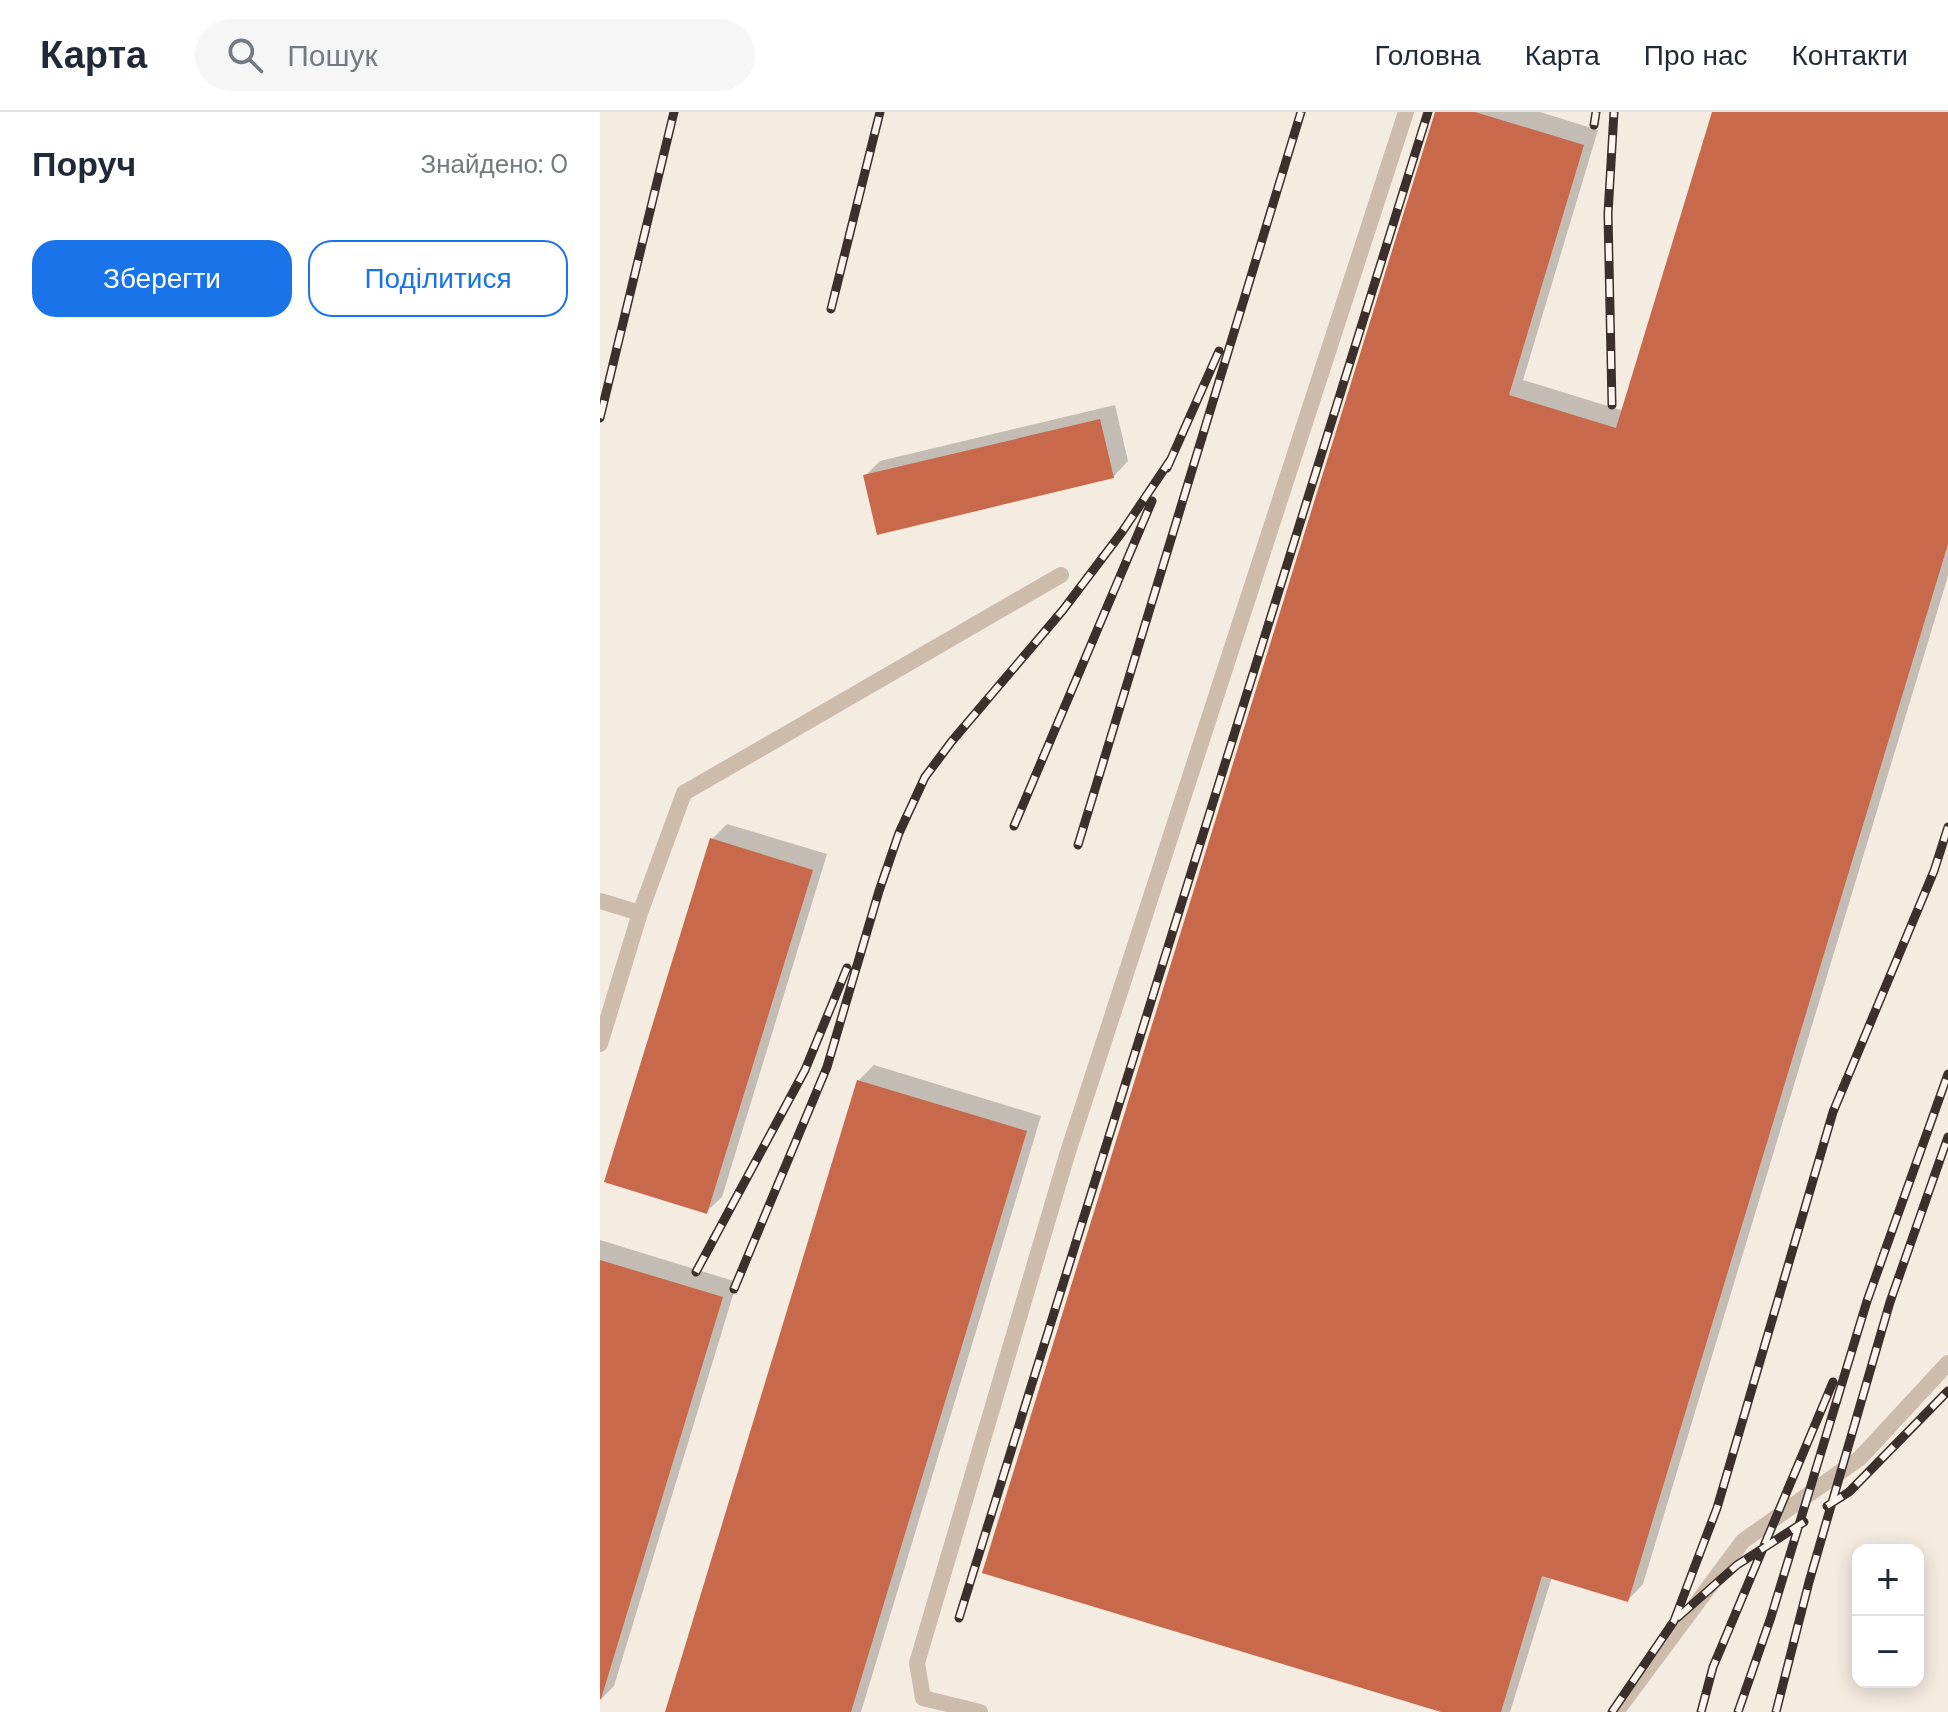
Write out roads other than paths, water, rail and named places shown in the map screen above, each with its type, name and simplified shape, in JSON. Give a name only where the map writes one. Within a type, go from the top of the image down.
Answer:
[{"type":"lane","points":[[980,1712],[923,1698],[917,1663],[1067,1155],[1406,112]]},
{"type":"lane","points":[[600,1044],[640,913],[684,793],[1061,575]]},
{"type":"lane","points":[[600,901],[640,913]]},
{"type":"lane","points":[[1616,1712],[1743,1541],[1860,1458],[1948,1363]]},
{"type":"railway","points":[[600,418],[674,112]]},
{"type":"railway","points":[[831,309],[880,112]]},
{"type":"railway","points":[[1078,845],[1301,112]]},
{"type":"railway","points":[[959,1618],[1428,112]]},
{"type":"railway","points":[[1594,125],[1596,112]]},
{"type":"railway","points":[[1612,405],[1608,214],[1614,112]]},
{"type":"railway","points":[[1167,468],[1219,351]]},
{"type":"railway","points":[[734,1289],[827,1067],[879,891],[899,833],[925,777],[1063,610],[1122,532],[1171,459]]},
{"type":"railway","points":[[1014,826],[1152,501]]},
{"type":"railway","points":[[1612,1712],[1674,1621],[1717,1508],[1833,1112],[1934,871],[1948,827]]},
{"type":"railway","points":[[696,1272],[805,1070],[847,968]]},
{"type":"railway","points":[[1738,1712],[1771,1617],[1867,1301],[1948,1074]]},
{"type":"railway","points":[[1776,1712],[1809,1582],[1890,1302],[1948,1137]]},
{"type":"railway","points":[[1701,1712],[1713,1667],[1833,1382]]},
{"type":"railway","points":[[1827,1506],[1849,1492],[1948,1391]]},
{"type":"railway","points":[[1677,1618],[1737,1565],[1804,1522]]}]
